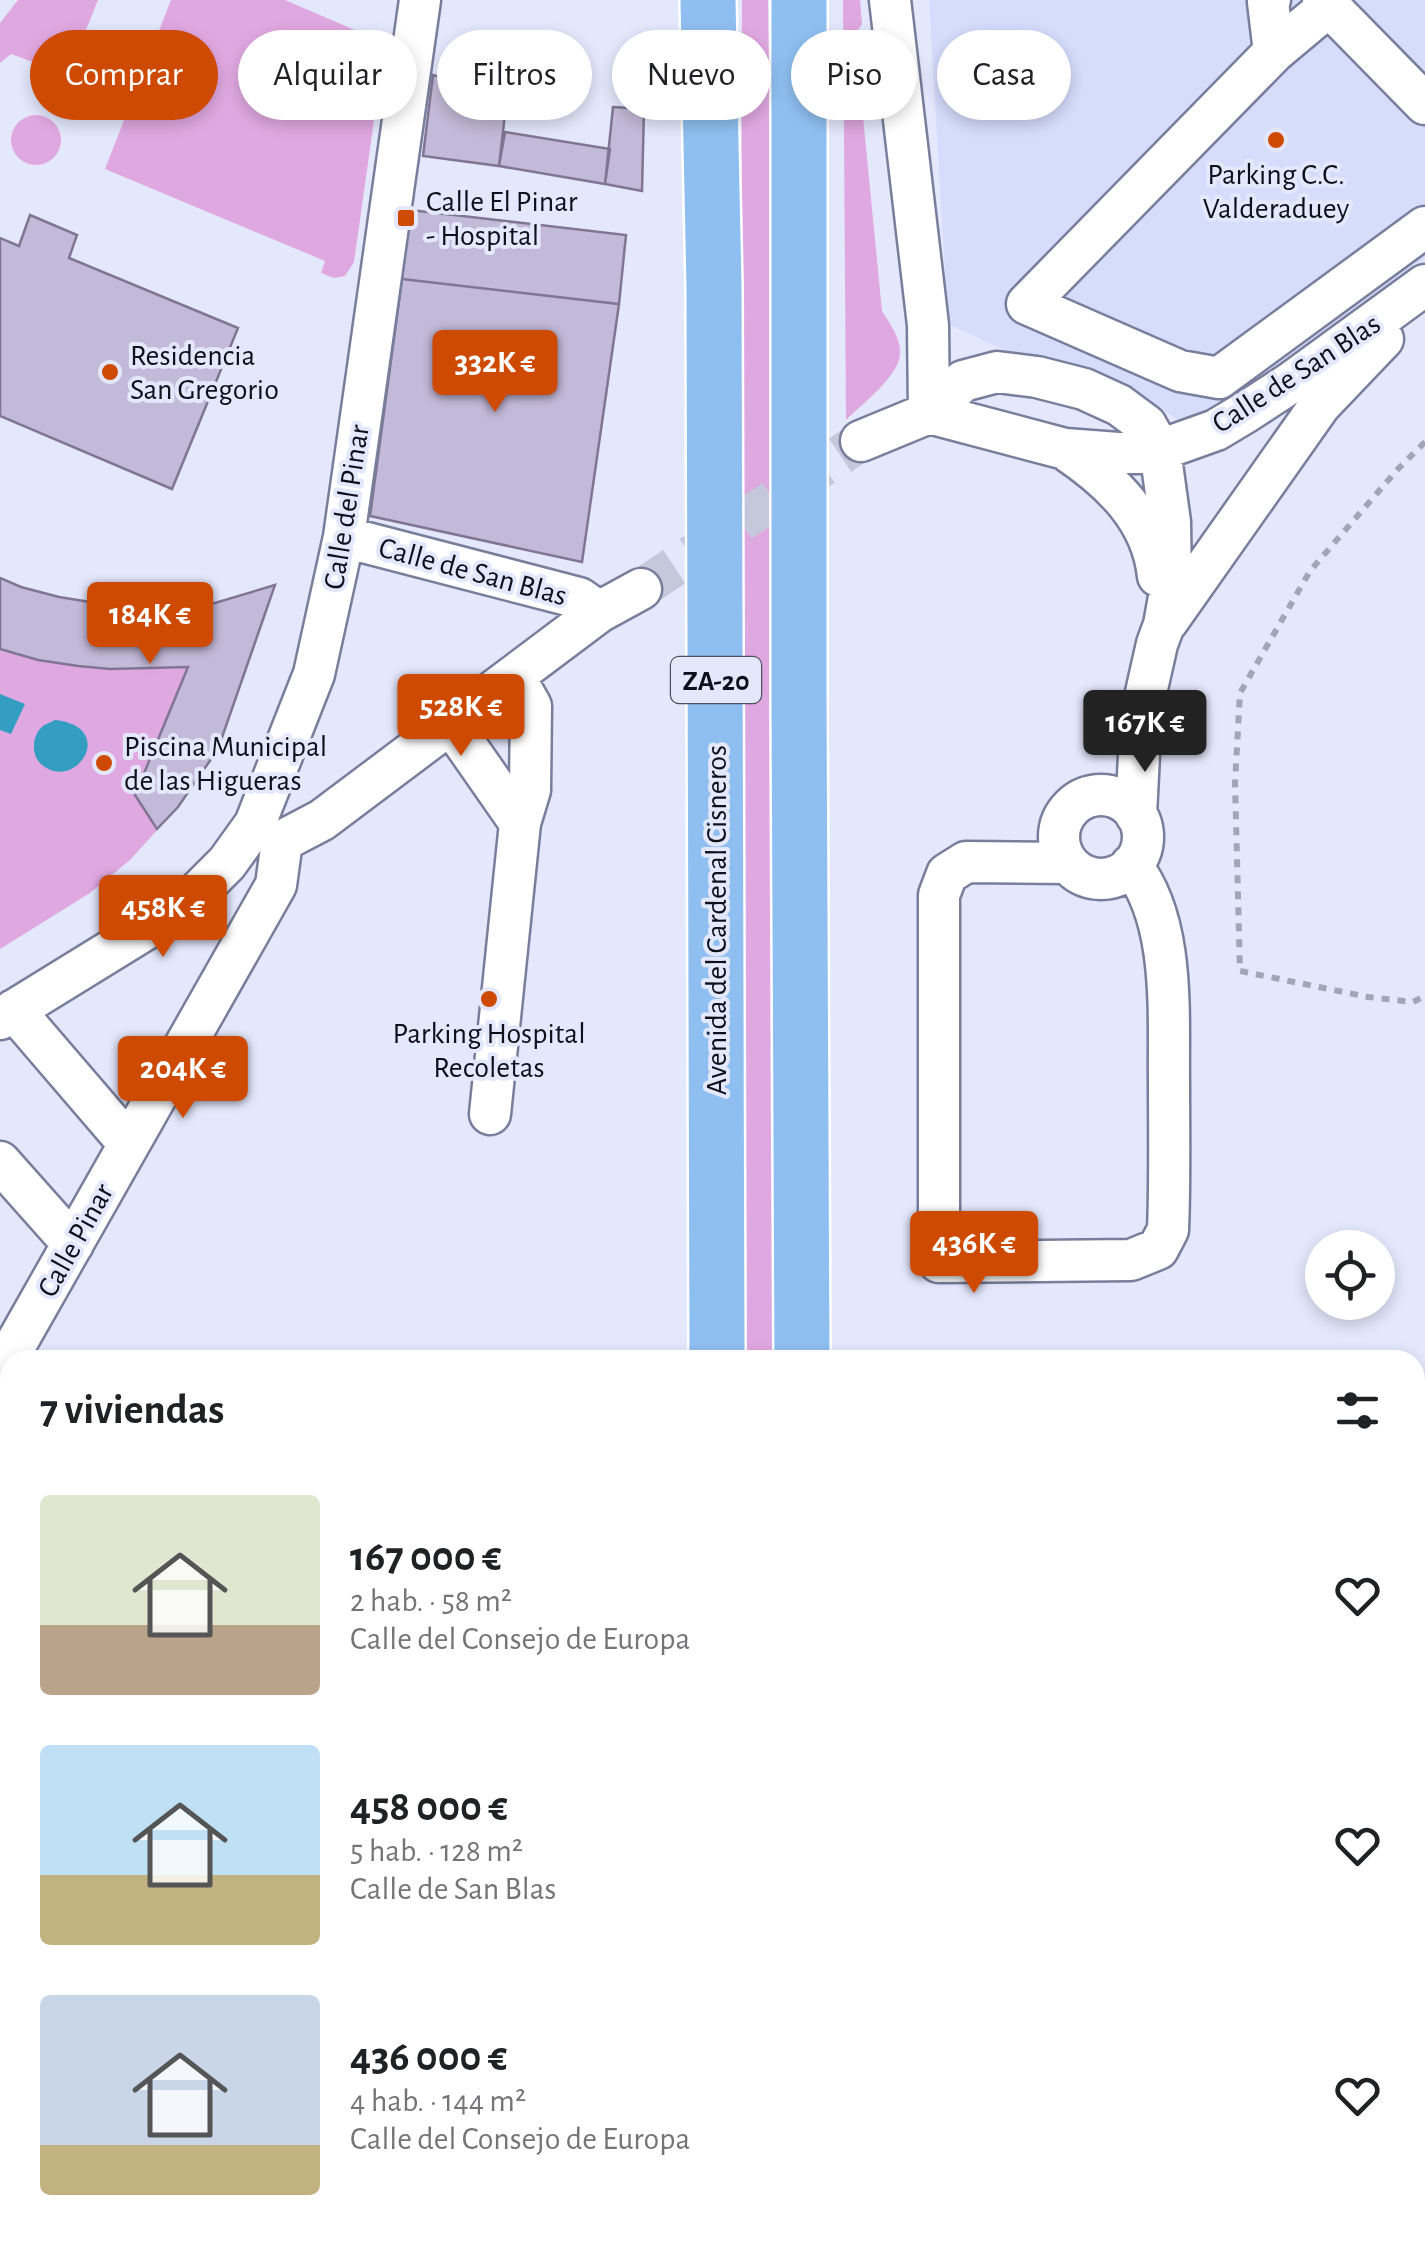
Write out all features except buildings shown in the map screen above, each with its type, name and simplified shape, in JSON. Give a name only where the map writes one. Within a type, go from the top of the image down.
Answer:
[{"type":"highway","name":"Avenida del Cardenal Cisneros","points":[[708,0],[714,287],[716,1350]]},
{"type":"highway","name":"ZA-20","points":[[799,0],[802,1350]]},
{"type":"street","name":"Calle del Pinar","points":[[269,832],[314,674],[344,537],[420,0]]},
{"type":"street","points":[[890,0],[928,325],[929,413]]},
{"type":"street","points":[[1270,0],[1274,52]]},
{"type":"street","points":[[1425,104],[1326,3],[1027,304],[1180,371],[1219,378],[1425,227]]},
{"type":"street","name":"Calle de San Blas","points":[[929,413],[1066,450],[1118,454],[1160,450],[1216,430],[1246,412],[1425,285]]},
{"type":"street","points":[[1164,625],[1320,406],[1425,296]]},
{"type":"street","points":[[861,442],[929,413],[963,382],[997,372],[1084,388],[1146,425],[1160,450],[1170,522],[1171,586],[1142,715],[1136,815]]},
{"type":"street","points":[[1066,450],[1123,496],[1141,525],[1156,560],[1164,625]]},
{"type":"street","name":"Calle de San Blas","points":[[344,537],[579,598],[599,612]]},
{"type":"street","name":"Calle de San Blas","points":[[7,1014],[185,905],[227,863],[269,832],[322,820],[599,612],[641,588]]},
{"type":"street","points":[[490,1114],[520,823],[530,790],[531,706],[514,676]]},
{"type":"street","points":[[451,724],[520,823]]},
{"type":"street","points":[[1109,796],[1123,801],[1136,815],[1143,842],[1139,856],[1126,872],[1104,880],[1089,878],[1067,862],[1060,849],[1059,830],[1068,810],[1080,801],[1109,796]]},
{"type":"street","name":"Calle Pinar","points":[[6,1350],[72,1244],[276,884],[269,832]]},
{"type":"street","points":[[1067,862],[966,862],[947,874],[939,895],[939,1262],[1130,1260],[1158,1249],[1168,1230],[1166,964],[1143,880],[1131,865]]},
{"type":"street","points":[[7,1014],[129,1144]]},
{"type":"street","points":[[0,1162],[72,1244]]},
{"type":"path","points":[[1425,442],[1310,572],[1240,694],[1234,783],[1240,970],[1368,996],[1413,1002],[1425,996]]},
{"type":"shaded area","points":[[18,0],[98,0],[86,30],[30,30],[30,61],[11,54],[0,63],[0,23]]},
{"type":"shaded area","points":[[171,0],[285,0],[355,30],[238,30],[238,120],[374,120],[354,262],[345,276],[334,278],[321,273],[325,261],[105,169],[124,120],[218,120],[218,30],[159,30]]},
{"type":"shaded area","points":[[742,0],[768,0],[768,30],[742,30]]},
{"type":"shaded area","points":[[843,0],[860,0],[862,24],[858,30],[843,30]]},
{"type":"shaded area","name":"Parking C.C. Valderaduey","points":[[929,0],[1425,0],[1425,258],[1225,408],[1183,424],[1140,393],[1087,369],[1018,356],[948,324]]},
{"type":"shaded area","points":[[26,116],[30,116],[30,120],[51,120],[60,130],[60,150],[46,164],[26,164],[12,150],[12,130]]},
{"type":"shaded area","points":[[742,120],[770,120],[776,1350],[745,1350]]},
{"type":"shaded area","points":[[844,120],[863,120],[882,311],[897,337],[900,354],[886,381],[846,420]]},
{"type":"shaded area","name":"Piscina Municipal de las Higueras","points":[[0,578],[59,597],[115,606],[215,603],[275,585],[218,749],[178,807],[130,860],[90,893],[0,949]]},
{"type":"water","points":[[0,694],[25,704],[11,734],[0,730]]},
{"type":"water","points":[[55,720],[74,725],[85,734],[88,745],[85,756],[67,771],[54,771],[41,764],[34,751],[38,732]]},
{"type":"tunnel","points":[[641,589],[861,441]]},
{"type":"place","name":"Parking C.C. Valderaduey","points":[[1276,140]]},
{"type":"place","name":"Calle El Pinar - Hospital","points":[[406,218]]},
{"type":"place","name":"Residencia San Gregorio","points":[[110,372]]},
{"type":"place","name":"Piscina Municipal de las Higueras","points":[[104,763]]},
{"type":"place","name":"Parking Hospital Recoletas","points":[[489,999]]}]
